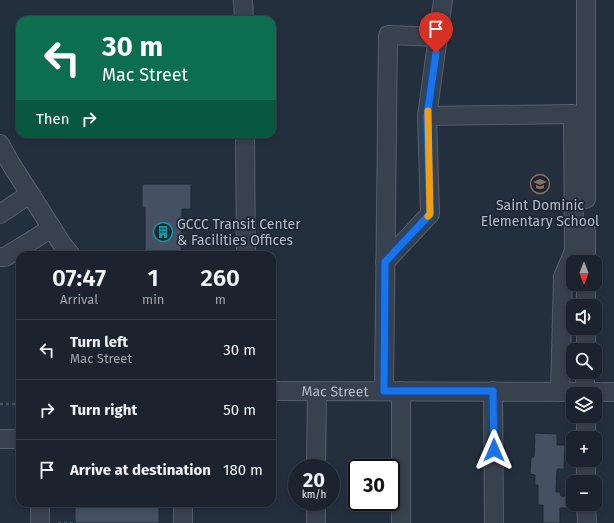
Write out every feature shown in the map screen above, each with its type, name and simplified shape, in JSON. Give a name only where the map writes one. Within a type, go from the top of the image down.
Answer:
[{"type":"street","points":[[243,0],[244,16]]},
{"type":"street","points":[[385,262],[430,214],[427,116],[443,0]]},
{"type":"street","points":[[586,0],[586,255]]},
{"type":"street","points":[[401,523],[385,262],[388,36],[439,37]]},
{"type":"street","points":[[427,116],[573,114],[574,251],[563,277],[560,392]]},
{"type":"street","points":[[245,138],[246,251]]},
{"type":"street","points":[[0,144],[5,167],[30,194],[69,251]]},
{"type":"street","points":[[0,214],[30,194]]},
{"type":"street","points":[[0,257],[6,257],[52,228]]},
{"type":"street","name":"Mac Street","points":[[276,391],[566,392]]},
{"type":"street","points":[[316,391],[316,459]]},
{"type":"street","points":[[493,391],[494,523]]},
{"type":"street","name":"Mac Street","points":[[602,392],[614,392]]},
{"type":"street","points":[[0,439],[16,439]]},
{"type":"street","points":[[40,507],[40,523]]},
{"type":"street","points":[[183,507],[183,523]]},
{"type":"street","points":[[316,511],[316,523]]},
{"type":"street","points":[[586,511],[586,523]]},
{"type":"path","points":[[0,404],[16,404]]},
{"type":"path","points":[[58,523],[75,523]]},
{"type":"building","name":"GCCC Transit Center & Facilities Offices","points":[[142,184],[191,184],[191,209],[182,209],[181,251],[145,251],[145,208],[142,208]]},
{"type":"building","points":[[535,433],[557,434],[557,445],[565,445],[564,469],[557,469],[556,492],[560,492],[561,496],[566,496],[566,508],[560,508],[560,523],[543,523],[543,505],[538,505],[538,485],[535,485],[535,475],[530,474],[531,457],[534,457]]},
{"type":"building","points":[[75,507],[159,507],[159,523],[75,523]]},
{"type":"slow traffic","points":[[428,111],[430,214],[428,216]]},
{"type":"place","name":"Saint Dominic Elementary School","points":[[540,184]]},
{"type":"place","name":"GCCC Transit Center & Facilities Offices","points":[[163,232]]},
{"type":"route","points":[[436,53],[427,116],[430,214],[385,262],[384,391],[493,391],[494,450]]}]
